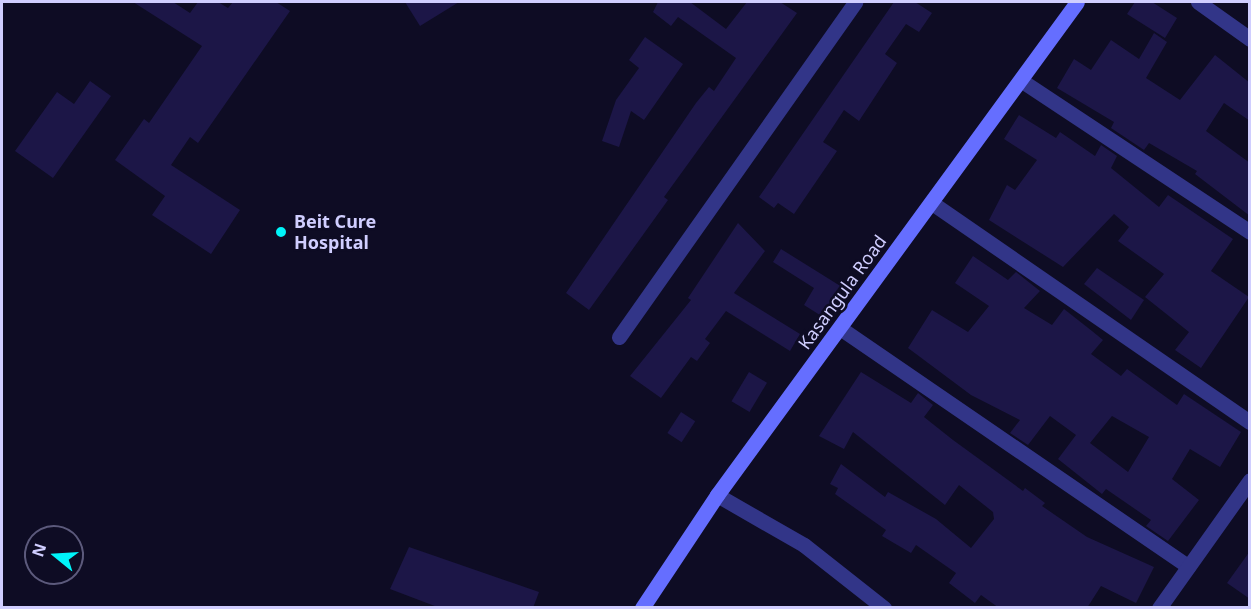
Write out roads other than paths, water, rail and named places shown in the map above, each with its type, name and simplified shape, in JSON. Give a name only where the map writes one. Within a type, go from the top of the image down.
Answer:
[{"type":"main road","name":"Kasangula Road","points":[[642,608],[717,495],[1022,81],[1077,2]]},
{"type":"street","points":[[620,337],[855,2]]},
{"type":"street","points":[[1198,2],[1250,39]]},
{"type":"street","points":[[1022,81],[1250,232]]},
{"type":"street","points":[[932,203],[1250,422]]},
{"type":"street","points":[[840,328],[1188,566]]},
{"type":"street","points":[[1159,608],[1250,480]]},
{"type":"street","points":[[717,495],[804,545],[884,608]]},
{"type":"place","name":"Beit Cure Hospital","points":[[281,232]]}]
